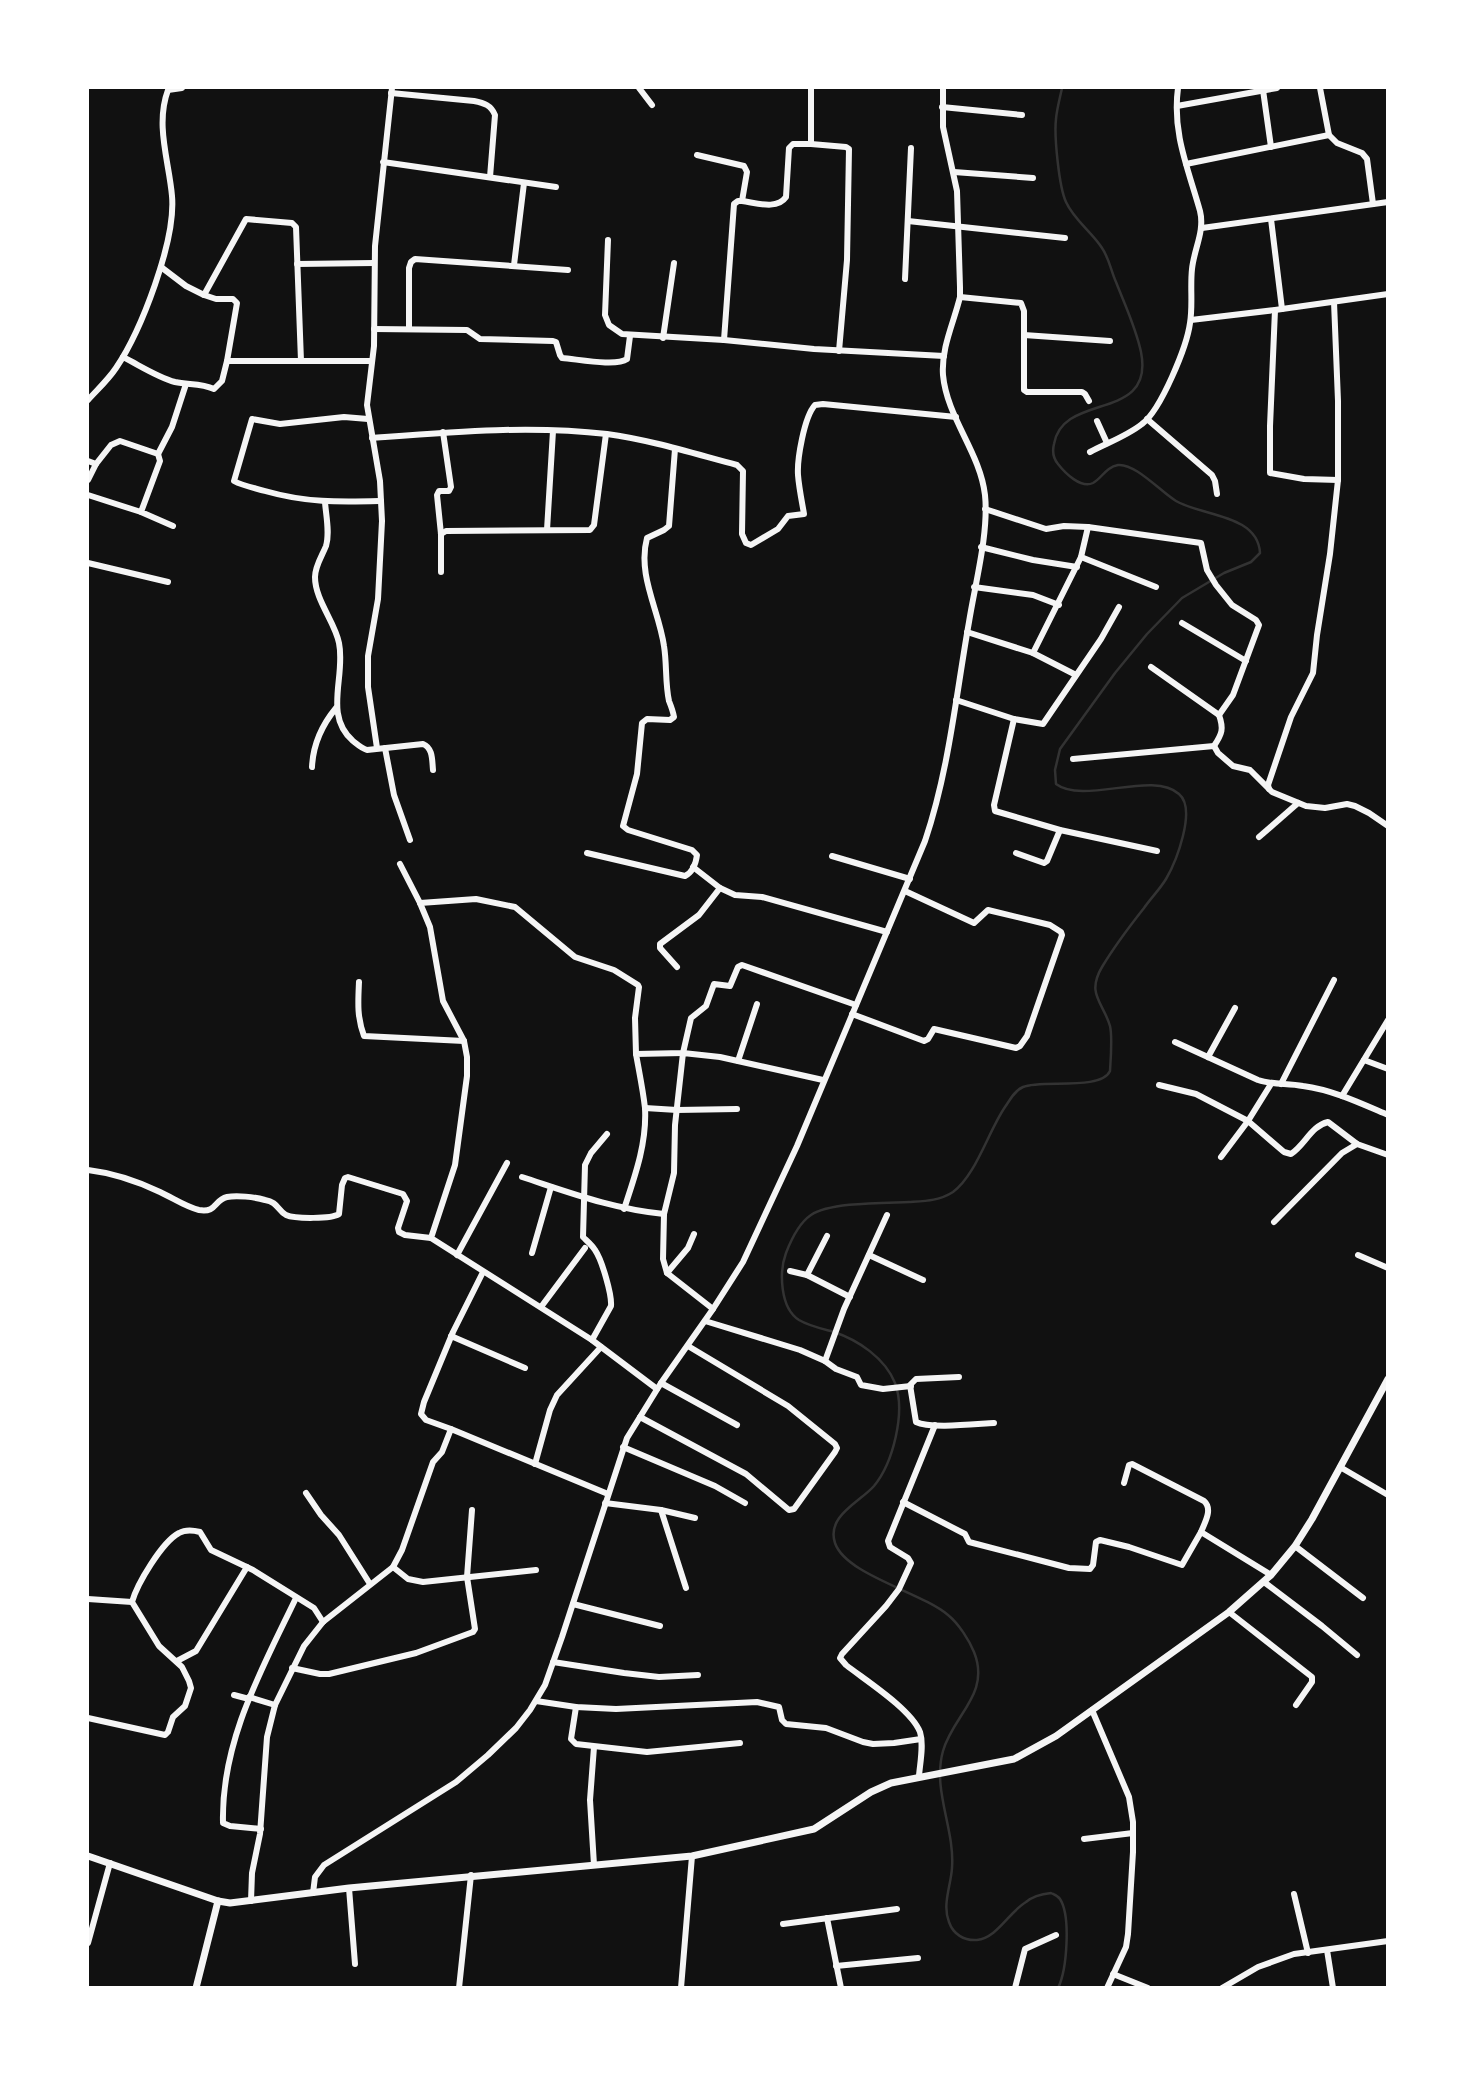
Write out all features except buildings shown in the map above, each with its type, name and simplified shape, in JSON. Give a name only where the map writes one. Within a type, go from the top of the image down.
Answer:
[{"type":"street","points":[[88,400],[116,368],[141,320],[161,267],[172,207],[163,132],[164,107],[168,90],[182,88]]},
{"type":"street","points":[[639,88],[652,105]]},
{"type":"street","points":[[811,88],[811,144]]},
{"type":"street","points":[[313,1893],[315,1877],[324,1865],[456,1782],[516,1728],[536,1700],[553,1662],[573,1604],[623,1447],[659,1386],[713,1309],[749,1250],[797,1146],[925,841],[939,795],[957,700],[985,509],[981,477],[956,417],[943,375],[944,356],[960,297],[954,172],[944,135],[943,88]]},
{"type":"street","points":[[1090,452],[1135,428],[1153,413],[1186,342],[1191,320],[1192,265],[1202,228],[1200,211],[1178,141],[1178,88]]},
{"type":"street","points":[[1177,106],[1277,88]]},
{"type":"street","points":[[1320,88],[1329,135],[1337,143],[1365,156],[1373,204]]},
{"type":"street","points":[[377,748],[368,687],[383,521],[380,481],[368,419],[367,393],[374,329],[374,263],[392,90],[474,101],[492,108],[495,115],[490,177]]},
{"type":"street","points":[[1264,90],[1271,147]]},
{"type":"street","points":[[942,107],[1022,115]]},
{"type":"street","points":[[1186,164],[1329,135]]},
{"type":"street","points":[[724,340],[734,204],[738,201],[776,205],[783,202],[786,197],[789,148],[793,144],[846,147],[849,149],[847,260],[839,351]]},
{"type":"street","points":[[905,279],[911,148]]},
{"type":"street","points":[[697,155],[745,167],[747,172],[742,201]]},
{"type":"street","points":[[383,162],[556,187]]},
{"type":"street","points":[[954,172],[1033,178]]},
{"type":"street","points":[[514,265],[524,183]]},
{"type":"street","points":[[1202,228],[1388,202]]},
{"type":"street","points":[[204,295],[246,219],[288,221],[294,224],[301,361]]},
{"type":"street","points":[[1271,219],[1279,310],[1270,426],[1270,473],[1304,480],[1338,480]]},
{"type":"street","points":[[908,221],[1065,238]]},
{"type":"street","points":[[608,240],[605,315],[618,333],[839,351],[944,356]]},
{"type":"street","points":[[409,329],[409,268],[413,260],[568,270]]},
{"type":"street","points":[[663,338],[674,262]]},
{"type":"street","points":[[297,264],[374,263]]},
{"type":"street","points":[[122,357],[168,380],[217,388],[222,381],[228,361],[237,303],[233,299],[216,299],[204,295],[186,286],[161,267]]},
{"type":"street","points":[[1191,320],[1388,294]]},
{"type":"street","points":[[960,297],[1021,303],[1024,390],[1082,392],[1089,401]]},
{"type":"street","points":[[1269,789],[1268,785],[1291,717],[1313,673],[1330,554],[1338,480],[1334,302]]},
{"type":"street","points":[[374,329],[467,330],[480,339],[553,341],[556,342],[562,358],[610,362],[627,359],[630,336]]},
{"type":"street","points":[[1024,335],[1110,341]]},
{"type":"street","points":[[228,361],[372,361]]},
{"type":"street","points":[[141,512],[160,461],[158,454],[176,419],[186,384]]},
{"type":"street","points":[[372,438],[443,432],[553,431],[606,434],[737,465],[743,471],[742,534],[751,545],[778,529],[788,516],[804,514],[798,461],[808,414],[815,405],[956,417]]},
{"type":"street","points":[[368,419],[344,417],[280,424],[252,419],[233,481],[286,497],[325,502],[381,501]]},
{"type":"street","points":[[1147,419],[1212,475],[1217,495]]},
{"type":"street","points":[[1097,421],[1107,443]]},
{"type":"street","points":[[547,530],[553,431]]},
{"type":"street","points":[[441,572],[437,495],[439,491],[449,491],[451,487],[443,432]]},
{"type":"street","points":[[441,534],[446,531],[590,530],[593,528],[606,434]]},
{"type":"street","points":[[88,480],[96,464],[111,445],[120,441],[158,454]]},
{"type":"street","points":[[587,853],[685,876],[693,867],[697,855],[692,850],[628,830],[623,826],[638,774],[642,723],[647,719],[670,720],[674,717],[659,620],[645,575],[645,566],[647,538],[669,526],[675,449]]},
{"type":"street","points":[[88,461],[96,464]]},
{"type":"street","points":[[88,495],[141,512],[173,526]]},
{"type":"street","points":[[325,502],[327,537],[315,580],[322,604],[339,641],[336,708],[340,722],[347,735],[367,750],[423,744],[428,746],[433,769]]},
{"type":"street","points":[[985,509],[1046,528],[1088,527],[1202,544],[1206,570],[1216,586],[1227,600],[1259,625],[1233,695],[1219,715]]},
{"type":"street","points":[[1033,653],[1077,567],[1088,527]]},
{"type":"street","points":[[981,547],[1033,560],[1077,567]]},
{"type":"street","points":[[1081,557],[1156,587]]},
{"type":"street","points":[[88,563],[168,582]]},
{"type":"street","points":[[974,587],[1032,595],[1059,605]]},
{"type":"street","points":[[957,700],[1014,719],[1044,723],[1101,639],[1119,607]]},
{"type":"street","points":[[1182,623],[1246,661]]},
{"type":"street","points":[[967,632],[1033,653],[1076,675]]},
{"type":"street","points":[[1151,667],[1219,715],[1224,727],[1214,746]]},
{"type":"street","points":[[312,766],[319,735],[336,708]]},
{"type":"street","points":[[1014,719],[995,810],[1060,830],[1157,851]]},
{"type":"street","points":[[1214,746],[1233,766],[1250,770],[1269,789],[1298,803],[1325,808],[1347,804],[1388,825]]},
{"type":"street","points":[[1073,759],[1214,746]]},
{"type":"street","points":[[385,748],[394,795],[410,840]]},
{"type":"street","points":[[1259,837],[1298,803]]},
{"type":"street","points":[[1016,853],[1044,863],[1060,830]]},
{"type":"street","points":[[832,856],[910,879]]},
{"type":"street","points":[[400,864],[421,903],[430,927],[443,1001],[464,1041],[467,1057],[456,1165],[431,1238]]},
{"type":"street","points":[[693,867],[720,888],[735,895],[762,897],[887,932]]},
{"type":"street","points":[[677,967],[660,948],[660,944],[693,920],[720,888]]},
{"type":"street","points":[[852,1014],[921,1041],[928,1040],[935,1029],[1016,1048],[1027,1036],[1061,932],[1050,925],[988,910],[974,923],[905,891]]},
{"type":"street","points":[[421,903],[467,898],[515,907],[575,957],[614,970],[639,986],[635,1018],[636,1054],[645,1108],[642,1154],[624,1209]]},
{"type":"street","points":[[713,1309],[667,1273],[663,1259],[664,1214],[674,1173],[675,1125],[683,1053],[691,1018],[706,1006],[714,984],[730,986],[740,965],[856,1005]]},
{"type":"street","points":[[1281,1084],[1334,980]]},
{"type":"street","points":[[359,982],[357,1016],[364,1036],[464,1041]]},
{"type":"street","points":[[738,1061],[757,1004]]},
{"type":"street","points":[[1208,1058],[1235,1008]]},
{"type":"street","points":[[1342,1096],[1388,1020]]},
{"type":"street","points":[[1175,1042],[1241,1074],[1271,1084],[1302,1085],[1342,1096],[1388,1115]]},
{"type":"street","points":[[636,1054],[710,1055],[823,1080]]},
{"type":"street","points":[[1364,1060],[1388,1069]]},
{"type":"street","points":[[1158,1084],[1196,1094],[1248,1121],[1284,1152],[1291,1154],[1297,1150],[1318,1126],[1328,1122],[1357,1143],[1388,1155]]},
{"type":"street","points":[[1220,1157],[1248,1121],[1271,1084]]},
{"type":"street","points":[[645,1108],[737,1109]]},
{"type":"street","points":[[592,1340],[612,1301],[596,1252],[583,1237],[585,1165],[591,1153],[607,1135]]},
{"type":"street","points":[[1273,1222],[1342,1153],[1357,1143]]},
{"type":"street","points":[[457,1255],[507,1163]]},
{"type":"street","points":[[88,1170],[133,1180],[183,1204],[203,1210],[211,1210],[226,1197],[234,1197],[274,1202],[289,1216],[332,1218],[339,1214],[342,1185],[348,1177],[403,1194],[407,1201],[399,1232],[431,1238],[592,1340],[659,1386],[737,1424]]},
{"type":"street","points":[[522,1177],[624,1209],[664,1214]]},
{"type":"street","points":[[532,1253],[551,1187]]},
{"type":"street","points":[[825,1361],[838,1325],[887,1215]]},
{"type":"street","points":[[667,1273],[688,1248],[694,1234]]},
{"type":"street","points":[[807,1275],[827,1236]]},
{"type":"street","points":[[541,1307],[585,1248]]},
{"type":"street","points":[[869,1255],[923,1280]]},
{"type":"street","points":[[1358,1255],[1388,1268]]},
{"type":"street","points":[[789,1271],[807,1275],[850,1297]]},
{"type":"street","points":[[483,1272],[451,1336],[421,1414],[426,1420],[608,1494]]},
{"type":"street","points":[[705,1321],[800,1350],[857,1377],[861,1385],[897,1388],[911,1386]]},
{"type":"street","points":[[451,1336],[525,1367]]},
{"type":"street","points":[[640,1416],[746,1475],[791,1511],[835,1452],[835,1444],[788,1406],[688,1346]]},
{"type":"street","points":[[535,1464],[550,1410],[557,1395],[601,1347]]},
{"type":"street","points":[[959,1377],[916,1379],[911,1383],[915,1420],[919,1424],[935,1425],[994,1423]]},
{"type":"street","points":[[88,1856],[230,1903],[471,1875],[692,1856],[814,1829],[882,1786],[919,1776],[961,1771],[1014,1759],[1056,1736],[1229,1612],[1271,1575],[1295,1546],[1312,1519],[1388,1379]]},
{"type":"street","points":[[919,1776],[921,1739],[918,1728],[900,1708],[840,1658],[886,1606],[911,1563],[888,1544],[935,1425]]},
{"type":"street","points":[[251,1901],[252,1873],[261,1829],[267,1737],[275,1705],[304,1646],[323,1622],[393,1567],[402,1550],[433,1462],[442,1452],[451,1429]]},
{"type":"street","points":[[623,1447],[715,1486],[745,1503]]},
{"type":"street","points":[[904,1502],[965,1534],[969,1542],[1069,1568],[1091,1568],[1096,1542],[1100,1539],[1182,1565],[1201,1532],[1209,1511],[1208,1505],[1131,1464],[1124,1483]]},
{"type":"street","points":[[1340,1467],[1388,1495]]},
{"type":"street","points":[[306,1493],[339,1535],[370,1584]]},
{"type":"street","points":[[606,1503],[661,1510],[695,1518]]},
{"type":"street","points":[[292,1668],[329,1674],[416,1653],[470,1634],[475,1629],[467,1577],[472,1510]]},
{"type":"street","points":[[661,1510],[686,1588]]},
{"type":"street","points":[[132,1602],[150,1567],[167,1543],[181,1531],[188,1530],[200,1532],[211,1550],[247,1567],[314,1608],[323,1622]]},
{"type":"street","points":[[1201,1532],[1271,1575]]},
{"type":"street","points":[[1295,1546],[1363,1598]]},
{"type":"street","points":[[177,1661],[196,1651],[247,1567]]},
{"type":"street","points":[[393,1567],[415,1581],[536,1570]]},
{"type":"street","points":[[1264,1582],[1357,1655]]},
{"type":"street","points":[[261,1829],[223,1823],[229,1756],[262,1666],[296,1598]]},
{"type":"street","points":[[88,1600],[132,1602]]},
{"type":"street","points":[[88,1718],[167,1734],[173,1717],[186,1706],[191,1688],[187,1674],[177,1661],[159,1646],[132,1602]]},
{"type":"street","points":[[573,1604],[660,1626]]},
{"type":"street","points":[[1229,1612],[1312,1677],[1312,1682],[1296,1705]]},
{"type":"street","points":[[553,1662],[659,1677],[698,1675]]},
{"type":"street","points":[[234,1695],[275,1705]]},
{"type":"street","points":[[536,1700],[576,1707],[662,1708],[757,1702],[779,1707],[782,1720],[786,1724],[826,1728],[863,1742],[894,1743],[921,1739]]},
{"type":"street","points":[[576,1707],[572,1741],[578,1745],[661,1752],[740,1743]]},
{"type":"street","points":[[1092,1710],[1129,1797],[1133,1833],[1126,1947],[1107,1987]]},
{"type":"street","points":[[594,1747],[590,1800],[594,1865]]},
{"type":"street","points":[[1084,1839],[1133,1833]]},
{"type":"street","points":[[681,1987],[692,1856]]},
{"type":"street","points":[[88,1943],[110,1863]]},
{"type":"street","points":[[459,1987],[471,1875]]},
{"type":"street","points":[[349,1888],[355,1964]]},
{"type":"street","points":[[1294,1894],[1308,1953]]},
{"type":"street","points":[[196,1987],[218,1901]]},
{"type":"street","points":[[783,1924],[897,1909]]},
{"type":"street","points":[[827,1918],[841,1987]]},
{"type":"street","points":[[1015,1987],[1025,1949],[1056,1935]]},
{"type":"street","points":[[1222,1987],[1268,1963],[1294,1954],[1388,1941]]},
{"type":"street","points":[[1327,1950],[1333,1987]]},
{"type":"street","points":[[836,1966],[918,1958]]},
{"type":"street","points":[[1113,1975],[1148,1987]]},
{"type":"waterway","points":[[1058,1988],[1064,1969],[1067,1930],[1063,1907],[1056,1896],[1051,1893],[1032,1898],[1020,1906],[991,1935],[977,1940],[960,1936],[949,1922],[947,1902],[952,1853],[940,1766],[948,1738],[974,1692],[978,1667],[966,1637],[948,1615],[868,1574],[842,1554],[835,1543],[835,1525],[840,1517],[874,1486],[887,1464],[896,1437],[898,1395],[895,1383],[885,1366],[870,1351],[843,1335],[799,1320],[788,1307],[782,1279],[790,1243],[799,1227],[811,1215],[844,1205],[926,1201],[948,1195],[968,1175],[999,1117],[1012,1096],[1020,1089],[1032,1085],[1095,1081],[1110,1071],[1111,1029],[1097,998],[1097,976],[1166,879],[1183,836],[1186,811],[1179,794],[1153,785],[1083,791],[1056,784],[1055,770],[1060,749],[1115,673],[1147,634],[1182,598],[1224,573],[1251,562],[1260,553],[1257,540],[1239,523],[1176,501],[1132,469],[1114,466],[1093,483],[1083,484],[1069,476],[1053,455],[1053,447],[1061,428],[1073,417],[1122,398],[1135,389],[1142,374],[1141,352],[1136,334],[1106,256],[1098,242],[1074,215],[1063,195],[1056,127],[1062,88]]}]
